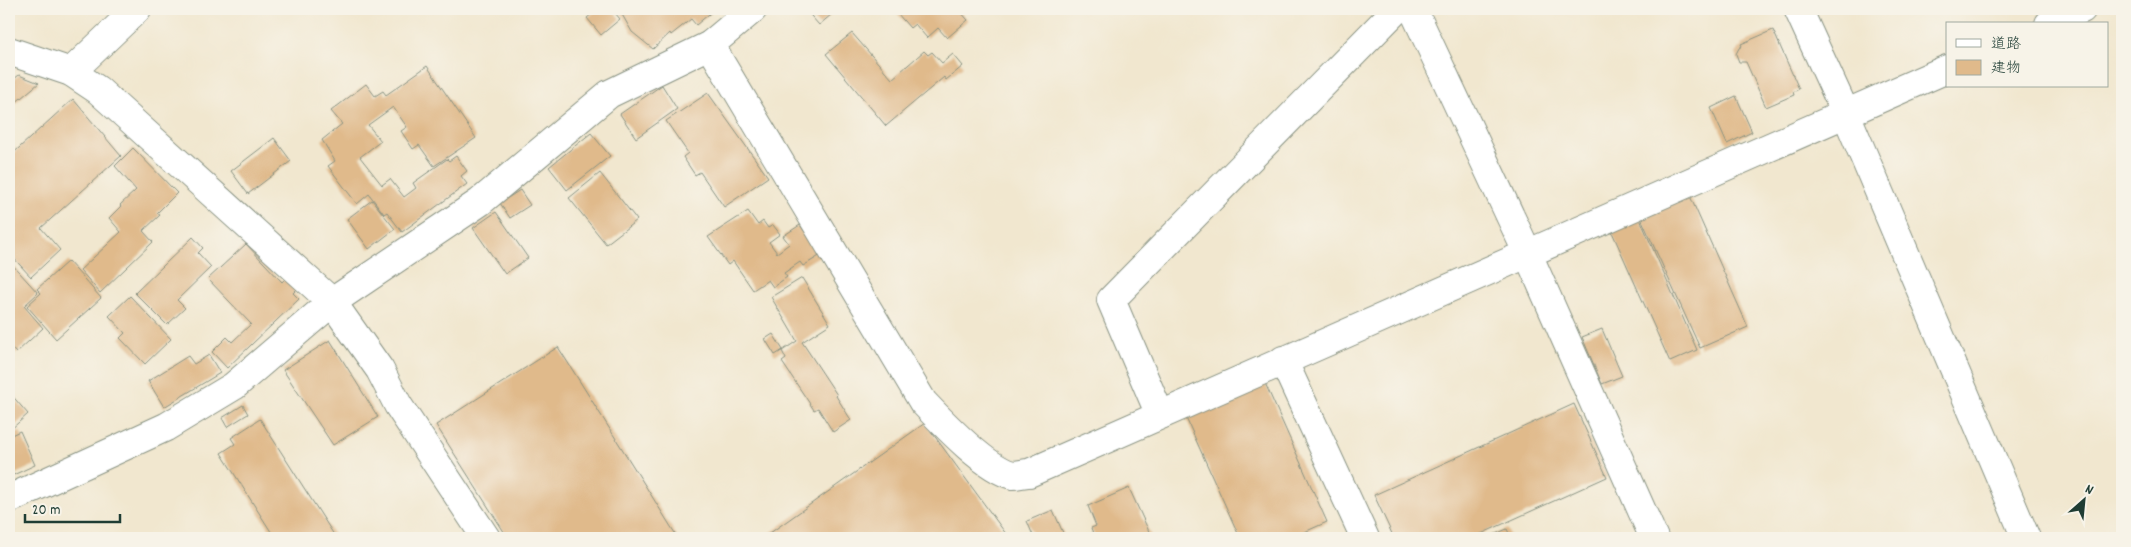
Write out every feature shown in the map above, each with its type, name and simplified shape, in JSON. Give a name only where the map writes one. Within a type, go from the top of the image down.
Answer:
[{"type":"street","points":[[71,72],[137,9]]},
{"type":"street","points":[[9,499],[166,427],[234,386],[332,302],[480,202],[609,94],[710,45],[753,9]]},
{"type":"street","points":[[1160,415],[1110,300],[1396,9]]},
{"type":"street","points":[[1413,9],[1527,252],[1654,538]]},
{"type":"street","points":[[1798,9],[1846,114],[2026,538]]},
{"type":"street","points":[[2053,22],[2082,9]]},
{"type":"street","points":[[710,45],[923,402],[949,429],[996,468],[1015,475],[1029,473],[1527,252],[1946,69]]},
{"type":"street","points":[[9,51],[71,72],[98,90],[332,302],[380,370],[398,405],[486,538]]},
{"type":"street","points":[[1283,360],[1364,538]]},
{"type":"building","points":[[598,9],[614,9],[620,19],[601,35],[587,18]]},
{"type":"building","points":[[623,9],[715,9],[696,25],[691,19],[671,35],[670,33],[653,49],[632,32],[620,11]]},
{"type":"building","points":[[805,9],[838,9],[819,25]]},
{"type":"building","points":[[901,9],[958,9],[968,20],[947,38],[938,28],[927,38],[915,24],[910,28],[897,13]]},
{"type":"building","points":[[1773,30],[1799,89],[1793,92],[1794,95],[1766,107],[1746,62],[1739,62],[1736,54],[1742,46],[1741,44]]},
{"type":"building","points":[[852,33],[892,79],[924,51],[928,55],[932,52],[942,63],[953,54],[963,66],[946,80],[944,77],[886,126],[826,54]]},
{"type":"building","points":[[427,66],[476,138],[434,166],[419,145],[413,149],[401,131],[407,127],[393,107],[368,125],[381,141],[360,157],[382,185],[390,179],[404,197],[416,188],[413,183],[447,159],[449,161],[456,156],[467,171],[461,176],[467,184],[402,232],[387,212],[384,214],[369,194],[357,204],[328,166],[335,161],[322,140],[342,124],[331,111],[366,84],[375,96],[383,91],[386,95]]},
{"type":"building","points":[[19,75],[39,83],[9,108],[9,83]]},
{"type":"building","points":[[662,85],[677,109],[636,138],[620,114]]},
{"type":"building","points":[[708,93],[768,177],[724,207],[700,172],[695,175],[683,157],[688,153],[666,121]]},
{"type":"building","points":[[1736,96],[1752,132],[1727,144],[1711,108]]},
{"type":"building","points":[[73,99],[121,156],[41,228],[60,250],[31,277],[9,253],[9,157]]},
{"type":"building","points":[[591,133],[610,156],[567,190],[549,167]]},
{"type":"building","points":[[274,138],[291,161],[248,194],[231,171]]},
{"type":"building","points":[[133,148],[177,193],[157,213],[160,215],[143,231],[153,242],[100,293],[80,270],[121,232],[109,218],[136,190],[115,166]]},
{"type":"building","points":[[600,173],[637,220],[606,244],[569,198]]},
{"type":"building","points":[[520,190],[530,205],[510,218],[500,203]]},
{"type":"building","points":[[1690,196],[1748,327],[1700,348],[1641,218]]},
{"type":"building","points":[[372,200],[395,229],[369,249],[347,219]]},
{"type":"building","points":[[748,211],[758,225],[763,221],[768,228],[773,225],[780,234],[769,242],[777,253],[789,244],[783,236],[800,225],[821,255],[803,266],[800,262],[784,273],[787,277],[773,287],[768,280],[753,290],[733,261],[728,265],[708,237]]},
{"type":"building","points":[[496,212],[528,258],[505,274],[473,228]]},
{"type":"building","points":[[1640,219],[1697,350],[1670,362],[1612,232]]},
{"type":"building","points":[[193,237],[203,248],[198,253],[211,267],[177,300],[185,308],[167,325],[135,293]]},
{"type":"building","points":[[246,244],[282,282],[286,278],[297,289],[293,293],[299,299],[227,368],[212,352],[227,337],[232,342],[251,324],[208,279]]},
{"type":"building","points":[[9,261],[38,293],[24,306],[43,328],[16,353],[9,345]]},
{"type":"building","points":[[68,261],[101,298],[56,339],[27,306],[41,293],[37,289]]},
{"type":"building","points":[[802,278],[830,324],[802,342],[851,420],[833,432],[818,408],[814,410],[782,362],[786,359],[782,351],[797,341],[771,297]]},
{"type":"building","points":[[130,296],[171,339],[145,364],[120,338],[125,333],[109,316]]},
{"type":"building","points":[[1602,329],[1622,376],[1602,384],[1582,337]]},
{"type":"building","points":[[773,334],[783,350],[775,355],[765,339]]},
{"type":"building","points":[[330,340],[378,417],[333,445],[283,370]]},
{"type":"building","points":[[558,347],[678,538],[508,538],[436,425]]},
{"type":"building","points":[[209,355],[220,373],[164,407],[148,381],[188,356],[194,364]]},
{"type":"building","points":[[1265,383],[1327,522],[1291,538],[1240,538],[1186,418]]},
{"type":"building","points":[[9,392],[28,414],[9,431]]},
{"type":"building","points":[[1574,404],[1607,477],[1472,538],[1394,538],[1374,495]]},
{"type":"building","points":[[243,405],[248,414],[227,427],[222,418]]},
{"type":"building","points":[[260,419],[336,538],[275,538],[221,453],[235,444],[231,438]]},
{"type":"building","points":[[925,423],[1009,538],[763,538]]},
{"type":"building","points":[[20,431],[35,465],[9,477],[9,436]]},
{"type":"building","points":[[1129,488],[1152,538],[1095,538],[1091,528],[1096,526],[1088,506]]},
{"type":"building","points":[[1053,510],[1064,535],[1056,538],[1034,538],[1027,521]]},
{"type":"building","points":[[1507,529],[1511,538],[1486,538]]}]
